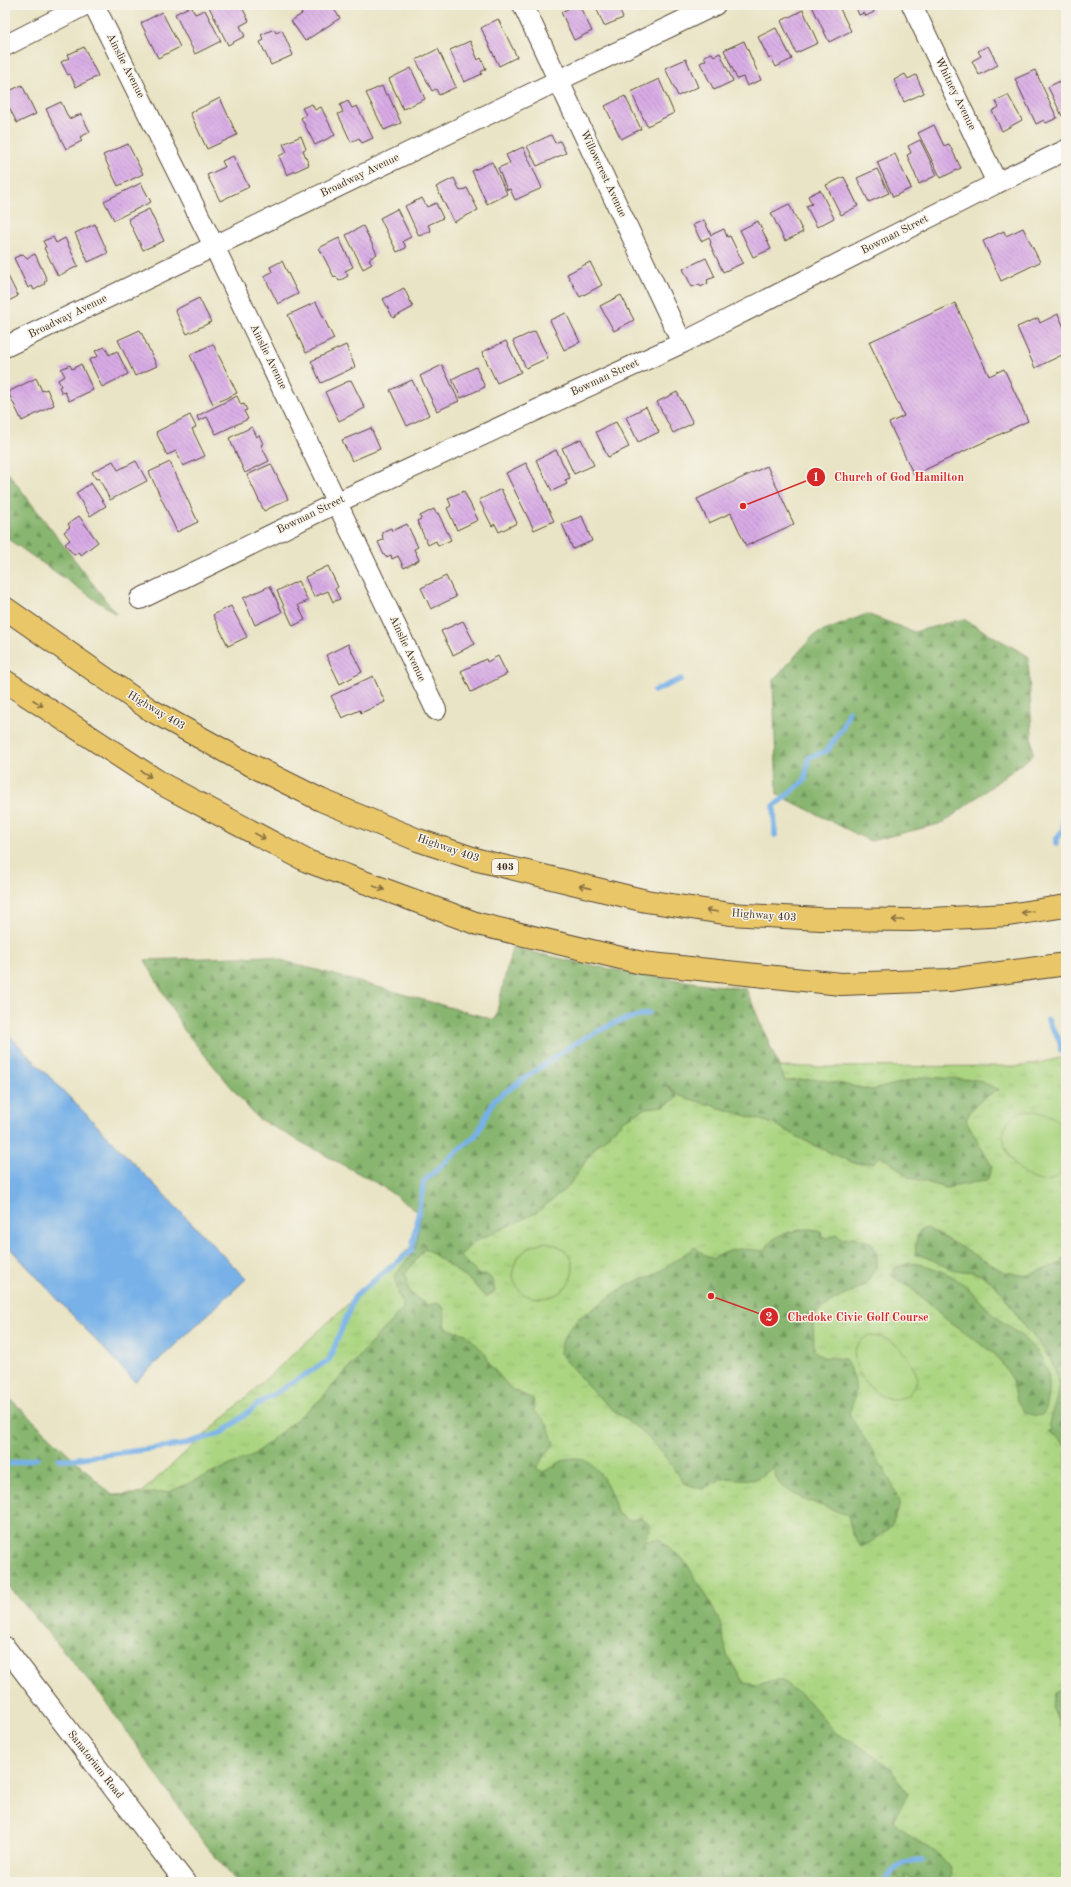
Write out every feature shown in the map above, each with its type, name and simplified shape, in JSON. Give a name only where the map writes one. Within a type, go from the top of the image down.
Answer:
[{"type":"highway","name":"Highway 403","points":[[5,608],[149,709],[237,758],[321,800],[418,840],[478,860],[646,901],[730,914],[820,919],[912,920],[1008,915],[1066,906]]},
{"type":"highway","points":[[5,681],[162,784],[307,861],[478,924],[642,962],[841,984],[949,980],[1066,964]]},
{"type":"street","points":[[5,46],[85,5]]},
{"type":"street","name":"Ainslie Avenue","points":[[94,5],[214,246],[338,502],[436,710]]},
{"type":"street","name":"Willowcrest Avenue","points":[[523,5],[560,80],[682,342]]},
{"type":"street","name":"Broadway Avenue","points":[[5,347],[715,5]]},
{"type":"street","name":"Whitney Avenue","points":[[912,5],[997,183]]},
{"type":"street","name":"Bowman Street","points":[[140,599],[338,502],[682,342],[997,183],[1066,150]]},
{"type":"street","name":"Sanatorium Road","points":[[5,1647],[185,1882]]},
{"type":"green space","points":[[5,469],[116,614],[5,537]]},
{"type":"green space","points":[[867,614],[914,632],[963,619],[1028,656],[1033,755],[943,823],[870,841],[777,794],[773,681],[814,635]]},
{"type":"green space","points":[[512,947],[570,961],[628,972],[746,989],[785,1081],[817,1079],[872,1090],[925,1077],[977,1080],[999,1090],[987,1096],[975,1105],[966,1120],[992,1167],[987,1181],[947,1188],[908,1177],[887,1159],[880,1156],[874,1163],[854,1163],[815,1146],[774,1124],[680,1096],[667,1085],[678,1097],[664,1106],[646,1108],[625,1119],[594,1149],[567,1188],[536,1213],[474,1242],[460,1256],[479,1275],[487,1275],[493,1280],[495,1292],[485,1297],[472,1282],[425,1248],[405,1274],[409,1292],[427,1305],[437,1303],[444,1308],[445,1328],[466,1334],[485,1353],[490,1365],[511,1389],[533,1399],[534,1411],[547,1423],[554,1444],[536,1468],[543,1472],[570,1458],[582,1459],[590,1463],[603,1478],[608,1487],[617,1513],[630,1521],[640,1517],[648,1523],[650,1530],[644,1540],[659,1539],[685,1561],[709,1600],[720,1622],[727,1655],[744,1683],[758,1685],[773,1680],[781,1680],[806,1699],[834,1732],[861,1747],[890,1768],[908,1794],[893,1820],[906,1833],[931,1849],[945,1861],[950,1869],[951,1882],[920,1882],[904,1875],[906,1882],[237,1882],[206,1846],[102,1696],[5,1582],[5,1394],[112,1495],[169,1492],[253,1455],[320,1400],[403,1308],[394,1277],[415,1249],[421,1214],[380,1185],[257,1118],[184,1030],[145,960],[267,956],[495,1020]]},
{"type":"green space","points":[[1066,1057],[1066,1882],[456,1882],[107,1524],[607,1068],[1024,1066]]},
{"type":"green space","points":[[1026,1110],[1043,1113],[1055,1119],[1063,1127],[1067,1135],[1065,1166],[1060,1174],[1048,1181],[1035,1179],[1023,1172],[1012,1160],[1005,1146],[1004,1132],[1010,1119]]},
{"type":"green space","points":[[927,1228],[1004,1272],[1029,1275],[1061,1263],[1062,1258],[1066,1259],[1066,1445],[1048,1432],[1051,1432],[1049,1426],[1059,1388],[1056,1372],[1048,1356],[1038,1341],[1020,1320],[1004,1296],[989,1280],[979,1274],[953,1269],[928,1258],[915,1255],[917,1236],[920,1230]]},
{"type":"green space","points":[[811,1229],[821,1231],[822,1238],[828,1238],[837,1234],[842,1239],[853,1237],[872,1243],[877,1254],[877,1266],[864,1286],[835,1300],[815,1313],[813,1322],[814,1350],[822,1357],[845,1359],[849,1367],[854,1380],[855,1392],[849,1414],[878,1460],[898,1498],[899,1506],[897,1514],[890,1526],[880,1536],[861,1547],[852,1533],[848,1516],[791,1493],[779,1483],[773,1468],[754,1480],[723,1478],[702,1489],[683,1483],[666,1458],[649,1439],[598,1396],[560,1353],[561,1345],[566,1333],[579,1318],[627,1285],[654,1275],[695,1247],[706,1256],[713,1259],[727,1252],[738,1249],[765,1251],[768,1245],[778,1236],[797,1230]]},
{"type":"green space","points":[[544,1242],[556,1245],[566,1252],[570,1256],[573,1267],[569,1281],[562,1290],[556,1295],[537,1298],[526,1295],[518,1288],[514,1278],[514,1268],[519,1257],[529,1248]]},
{"type":"green space","points":[[909,1263],[925,1265],[955,1278],[971,1291],[993,1314],[1032,1346],[1040,1355],[1049,1378],[1048,1401],[1042,1415],[1036,1416],[1024,1412],[1017,1401],[1013,1380],[996,1355],[947,1320],[911,1288],[890,1275],[895,1268]]},
{"type":"green space","points":[[870,1336],[887,1340],[906,1355],[918,1378],[908,1394],[895,1399],[881,1395],[868,1385],[859,1372],[855,1357],[858,1344]]},
{"type":"green space","points":[[1066,1687],[1066,1738],[1053,1707],[1055,1693]]},
{"type":"water","points":[[5,1031],[246,1279],[135,1382],[5,1243]]},
{"type":"building","points":[[208,5],[241,5],[249,21],[240,26],[245,36],[228,45]]},
{"type":"building","points":[[296,5],[331,5],[340,18],[305,41],[291,21],[302,14]]},
{"type":"building","points":[[566,5],[579,5],[592,31],[574,40],[561,12],[568,9]]},
{"type":"building","points":[[595,5],[617,5],[623,18],[604,26]]},
{"type":"building","points":[[627,5],[641,5],[630,11]]},
{"type":"building","points":[[838,5],[851,31],[829,42],[812,6]]},
{"type":"building","points":[[855,5],[879,5],[873,8],[874,12],[866,16],[864,13],[859,15]]},
{"type":"building","points":[[191,6],[195,14],[205,10],[221,41],[195,54],[175,14]]},
{"type":"building","points":[[803,10],[818,43],[796,53],[781,21]]},
{"type":"building","points":[[162,12],[180,47],[158,58],[141,23]]},
{"type":"building","points":[[498,19],[517,57],[499,66],[481,28]]},
{"type":"building","points":[[776,28],[792,59],[776,67],[771,57],[769,59],[758,37]]},
{"type":"building","points":[[274,29],[276,33],[282,30],[293,55],[271,65],[260,42],[264,40],[261,35]]},
{"type":"building","points":[[470,41],[478,60],[481,58],[486,69],[481,72],[482,74],[464,82],[450,50]]},
{"type":"building","points":[[744,41],[761,80],[747,86],[743,77],[737,79],[724,50]]},
{"type":"building","points":[[988,46],[998,65],[979,75],[972,61],[981,56],[978,51]]},
{"type":"building","points":[[84,47],[98,76],[76,87],[70,74],[68,75],[61,62],[69,58],[67,55]]},
{"type":"building","points":[[438,49],[456,87],[439,95],[436,89],[432,91],[416,60]]},
{"type":"building","points":[[712,53],[714,56],[720,53],[733,81],[714,90],[700,63],[706,60],[704,56]]},
{"type":"building","points":[[686,59],[698,87],[678,96],[665,68]]},
{"type":"building","points":[[411,68],[425,99],[403,109],[389,79]]},
{"type":"building","points":[[1035,70],[1057,118],[1046,123],[1044,120],[1036,124],[1015,79]]},
{"type":"building","points":[[905,74],[908,79],[916,75],[924,93],[904,102],[894,80]]},
{"type":"building","points":[[1066,78],[1066,114],[1062,116],[1048,87]]},
{"type":"building","points":[[659,79],[674,113],[647,126],[631,92]]},
{"type":"building","points":[[22,85],[36,114],[17,123],[5,99],[5,93]]},
{"type":"building","points":[[382,86],[386,95],[388,94],[401,123],[384,130],[366,93]]},
{"type":"building","points":[[1008,95],[1022,120],[1002,131],[992,111],[999,107],[995,101]]},
{"type":"building","points":[[625,96],[641,129],[621,139],[605,106]]},
{"type":"building","points":[[220,98],[237,135],[207,149],[190,113]]},
{"type":"building","points":[[348,101],[352,108],[357,106],[373,138],[362,143],[359,138],[351,142],[338,114],[343,112],[340,105]]},
{"type":"building","points":[[61,102],[69,119],[81,114],[90,132],[80,137],[82,141],[66,149],[46,109]]},
{"type":"building","points":[[312,104],[315,110],[321,107],[335,135],[315,145],[301,118],[306,115],[302,108]]},
{"type":"building","points":[[934,125],[944,146],[949,144],[961,168],[941,178],[918,133]]},
{"type":"building","points":[[551,135],[555,143],[560,141],[566,153],[537,166],[527,146]]},
{"type":"building","points":[[301,136],[306,149],[303,150],[309,165],[287,175],[279,156],[287,152],[283,144]]},
{"type":"building","points":[[920,140],[937,175],[919,184],[907,155],[911,153],[908,146]]},
{"type":"building","points":[[128,144],[143,174],[118,186],[103,155]]},
{"type":"building","points":[[523,147],[542,188],[515,200],[510,189],[507,190],[498,168],[510,163],[506,155]]},
{"type":"building","points":[[895,154],[911,188],[893,197],[877,162]]},
{"type":"building","points":[[233,156],[249,187],[220,201],[207,175],[225,167],[222,161]]},
{"type":"building","points":[[492,162],[507,194],[487,204],[472,171]]},
{"type":"building","points":[[877,169],[889,193],[869,202],[857,178]]},
{"type":"building","points":[[844,177],[858,206],[841,215],[826,185]]},
{"type":"building","points":[[454,178],[460,191],[467,188],[478,210],[454,222],[436,187]]},
{"type":"building","points":[[141,183],[151,202],[114,220],[104,201]]},
{"type":"building","points":[[820,190],[834,218],[817,227],[806,206],[812,204],[808,196]]},
{"type":"building","points":[[422,198],[427,207],[436,203],[443,218],[428,225],[431,231],[419,236],[405,206]]},
{"type":"building","points":[[789,204],[803,232],[785,241],[771,213]]},
{"type":"building","points":[[149,209],[164,241],[143,250],[128,219]]},
{"type":"building","points":[[397,209],[411,237],[403,241],[406,248],[397,252],[380,218]]},
{"type":"building","points":[[704,220],[711,235],[724,229],[727,237],[730,236],[743,263],[723,272],[710,244],[709,237],[701,241],[693,225]]},
{"type":"building","points":[[758,221],[771,249],[753,257],[740,230]]},
{"type":"building","points":[[95,224],[108,253],[88,262],[75,233]]},
{"type":"building","points":[[363,226],[377,254],[369,259],[372,264],[363,269],[346,235]]},
{"type":"building","points":[[1023,228],[1040,262],[1001,281],[983,241],[1004,231],[1006,236]]},
{"type":"building","points":[[53,237],[56,243],[65,238],[78,266],[58,276],[44,248],[46,247],[43,241]]},
{"type":"building","points":[[339,238],[353,267],[345,271],[348,276],[339,281],[336,276],[334,277],[319,248]]},
{"type":"building","points":[[23,254],[27,258],[35,254],[47,280],[44,282],[45,284],[34,290],[32,286],[28,288],[14,258]]},
{"type":"building","points":[[706,258],[715,277],[707,280],[708,283],[701,287],[700,284],[692,287],[683,269]]},
{"type":"building","points":[[282,261],[298,294],[278,304],[264,276],[272,272],[270,267]]},
{"type":"building","points":[[590,262],[602,285],[580,297],[567,274]]},
{"type":"building","points":[[5,270],[18,296],[5,303]]},
{"type":"building","points":[[404,288],[413,307],[393,318],[383,299]]},
{"type":"building","points":[[621,295],[634,320],[614,331],[600,306]]},
{"type":"building","points":[[199,298],[211,322],[187,334],[175,310]]},
{"type":"building","points":[[316,302],[334,339],[306,353],[288,315]]},
{"type":"building","points":[[955,303],[989,376],[1004,369],[1028,421],[914,475],[889,423],[904,416],[869,342]]},
{"type":"building","points":[[566,313],[580,342],[564,350],[550,320]]},
{"type":"building","points":[[1058,314],[1066,332],[1066,353],[1035,368],[1017,327],[1038,318],[1040,323]]},
{"type":"building","points":[[140,330],[157,366],[135,376],[118,340]]},
{"type":"building","points":[[535,331],[548,358],[526,368],[513,341]]},
{"type":"building","points":[[506,341],[521,372],[497,383],[482,352]]},
{"type":"building","points":[[213,344],[237,393],[213,404],[190,355]]},
{"type":"building","points":[[346,345],[355,367],[321,383],[311,361]]},
{"type":"building","points":[[105,347],[109,355],[117,351],[128,374],[102,387],[89,360],[98,356],[95,351]]},
{"type":"building","points":[[81,364],[93,390],[69,401],[65,392],[62,393],[59,387],[61,386],[58,380],[65,376],[61,369],[70,365],[72,369]]},
{"type":"building","points":[[442,365],[459,401],[437,411],[420,376]]},
{"type":"building","points":[[476,367],[485,387],[461,398],[452,379]]},
{"type":"building","points":[[36,378],[42,391],[47,389],[54,405],[22,421],[8,392]]},
{"type":"building","points":[[351,380],[365,408],[339,421],[325,392]]},
{"type":"building","points":[[412,380],[429,415],[407,426],[390,390]]},
{"type":"building","points":[[677,392],[693,423],[673,433],[657,402]]},
{"type":"building","points":[[237,396],[241,405],[244,404],[247,410],[244,411],[248,419],[216,434],[207,417],[199,421],[197,416]]},
{"type":"building","points":[[646,407],[659,432],[638,442],[626,417]]},
{"type":"building","points":[[190,415],[196,427],[192,429],[205,456],[183,466],[176,451],[167,455],[156,432]]},
{"type":"building","points":[[616,422],[629,447],[608,457],[596,432]]},
{"type":"building","points":[[252,427],[257,437],[259,435],[263,444],[261,445],[269,461],[245,473],[229,438]]},
{"type":"building","points":[[371,428],[380,449],[352,461],[342,440]]},
{"type":"building","points":[[581,439],[594,465],[574,474],[562,448]]},
{"type":"building","points":[[556,450],[570,478],[565,480],[567,484],[552,491],[536,460]]},
{"type":"building","points":[[113,461],[118,470],[136,461],[147,481],[110,500],[99,478],[96,479],[92,472]]},
{"type":"building","points":[[170,462],[198,522],[177,532],[149,472]]},
{"type":"building","points":[[526,463],[554,521],[534,530],[506,473]]},
{"type":"building","points":[[271,464],[288,499],[264,511],[247,475]]},
{"type":"building","points":[[767,466],[794,524],[746,546],[731,513],[709,523],[697,499]]},
{"type":"building","points":[[91,483],[106,506],[90,516],[76,493]]},
{"type":"building","points":[[501,489],[517,523],[499,532],[495,524],[492,526],[479,500]]},
{"type":"building","points":[[464,491],[478,520],[457,530],[447,508],[451,506],[448,498]]},
{"type":"building","points":[[434,509],[436,513],[438,513],[451,540],[438,546],[436,541],[428,545],[417,521],[421,519],[420,516]]},
{"type":"building","points":[[79,516],[98,542],[81,555],[79,552],[74,555],[65,544],[70,540],[64,532],[70,527],[68,524]]},
{"type":"building","points":[[582,516],[592,541],[573,549],[562,524]]},
{"type":"building","points":[[407,524],[418,547],[414,549],[419,560],[404,568],[398,556],[392,559],[391,555],[386,557],[384,555],[378,542],[383,540],[382,532],[391,528],[392,531]]},
{"type":"building","points":[[328,566],[338,587],[335,589],[340,599],[333,602],[328,591],[314,597],[305,577]]},
{"type":"building","points":[[446,576],[456,597],[431,609],[421,588]]},
{"type":"building","points":[[298,581],[308,601],[298,605],[305,620],[293,626],[277,591]]},
{"type":"building","points":[[270,586],[282,612],[255,625],[243,598]]},
{"type":"building","points":[[231,606],[247,637],[228,646],[213,615]]},
{"type":"building","points":[[463,621],[475,644],[453,655],[441,631]]},
{"type":"building","points":[[348,644],[362,672],[340,684],[326,655]]},
{"type":"building","points":[[498,656],[507,674],[471,692],[461,671],[486,659],[487,662]]},
{"type":"building","points":[[373,676],[385,702],[361,713],[360,710],[342,718],[331,696]]},
{"type":"waterway","points":[[654,691],[681,679]]},
{"type":"waterway","points":[[775,835],[774,806],[805,780],[809,757],[827,751],[843,727],[849,711]]},
{"type":"waterway","points":[[1056,844],[1056,839],[1063,830],[1064,815]]},
{"type":"waterway","points":[[59,1459],[72,1459],[181,1445],[222,1433],[261,1402],[329,1360],[355,1296],[412,1250],[424,1181],[477,1134],[494,1100],[575,1043],[616,1022],[649,1013]]},
{"type":"waterway","points":[[1048,1020],[1060,1042],[1061,1051]]},
{"type":"waterway","points":[[5,1465],[37,1458]]},
{"type":"waterway","points":[[885,1882],[896,1867],[904,1863],[922,1861]]},
{"type":"place","name":"Church of God Hamilton","points":[[743,506]]},
{"type":"place","name":"Chedoke Civic Golf Course","points":[[711,1296]]}]
